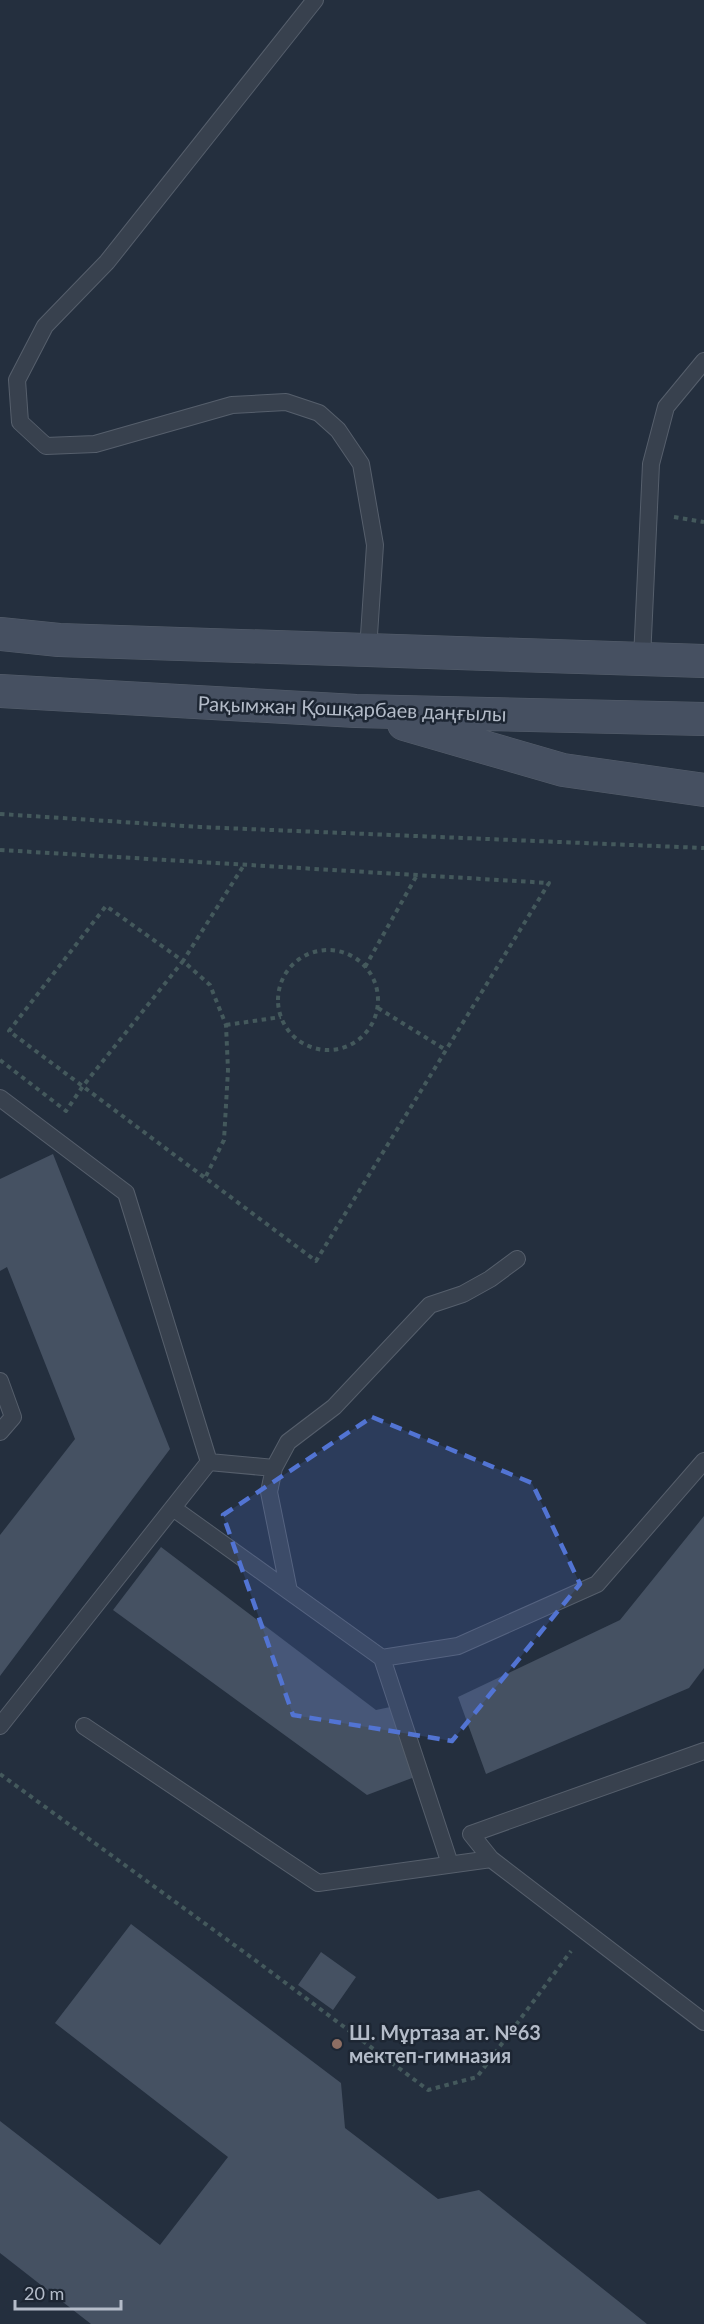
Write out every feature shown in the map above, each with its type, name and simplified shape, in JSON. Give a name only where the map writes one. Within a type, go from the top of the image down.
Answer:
[{"type":"main road","points":[[0,634],[59,640],[704,661]]},
{"type":"main road","name":"Рақымжан Қошқарбаев даңғылы","points":[[0,691],[356,711],[704,719]]},
{"type":"main road","points":[[356,711],[497,749],[564,770],[704,790]]},
{"type":"lane","points":[[315,0],[107,262],[45,326],[17,380],[20,422],[46,446],[95,444],[232,405],[286,402],[319,413],[338,430],[361,464],[375,545],[368,650]]},
{"type":"lane","points":[[642,659],[651,464],[666,407],[704,361]]},
{"type":"lane","points":[[0,1098],[126,1192],[209,1462]]},
{"type":"lane","points":[[289,1592],[269,1492],[274,1467],[288,1442],[334,1407],[430,1305],[463,1294],[490,1279],[517,1259]]},
{"type":"lane","points":[[0,1381],[13,1417],[0,1432]]},
{"type":"lane","points":[[382,1658],[458,1646],[597,1584],[704,1461]]},
{"type":"lane","points":[[209,1462],[274,1467]]},
{"type":"lane","points":[[0,1726],[209,1462]]},
{"type":"lane","points":[[173,1508],[382,1658],[450,1864]]},
{"type":"lane","points":[[84,1726],[318,1883],[491,1859]]},
{"type":"lane","points":[[704,1751],[471,1834],[491,1859],[704,2022]]},
{"type":"path","points":[[0,814],[200,827],[704,848]]},
{"type":"path","points":[[0,850],[549,883],[315,1261],[9,1031],[106,906],[183,961],[210,985],[226,1025],[228,1070],[224,1140],[205,1178]]},
{"type":"path","points":[[0,1060],[66,1110],[183,961],[244,865]]},
{"type":"path","points":[[365,967],[417,875]]},
{"type":"path","points":[[327,950],[344,953],[359,962],[371,974],[377,991],[378,1008],[372,1024],[362,1038],[347,1047],[330,1051],[313,1048],[298,1040],[288,1030],[281,1017],[279,989],[285,976],[296,962],[310,953],[327,950]]},
{"type":"path","points":[[378,1008],[446,1050]]},
{"type":"path","points":[[226,1025],[281,1017]]},
{"type":"path","points":[[0,1774],[428,2090],[477,2077],[585,1931]]},
{"type":"highlighted area","points":[[372,1417],[532,1483],[580,1584],[452,1741],[293,1715],[223,1515]]},
{"type":"building","points":[[53,1154],[170,1449],[0,1676],[0,1535],[75,1439],[7,1267],[0,1271],[0,1179]]},
{"type":"building","points":[[704,1516],[704,1668],[689,1688],[486,1774],[458,1697],[620,1620]]},
{"type":"building","points":[[161,1547],[376,1710],[395,1706],[420,1775],[367,1795],[113,1610]]},
{"type":"building","points":[[131,1924],[341,2083],[345,2128],[438,2199],[479,2190],[647,2324],[91,2324],[0,2253],[0,2121],[160,2245],[228,2157],[55,2023]]},
{"type":"building","points":[[321,1952],[356,1977],[333,2010],[298,1985]]},
{"type":"place","name":"Ш. Мұртаза ат. №63 мектеп-гимназия","points":[[337,2044]]}]
